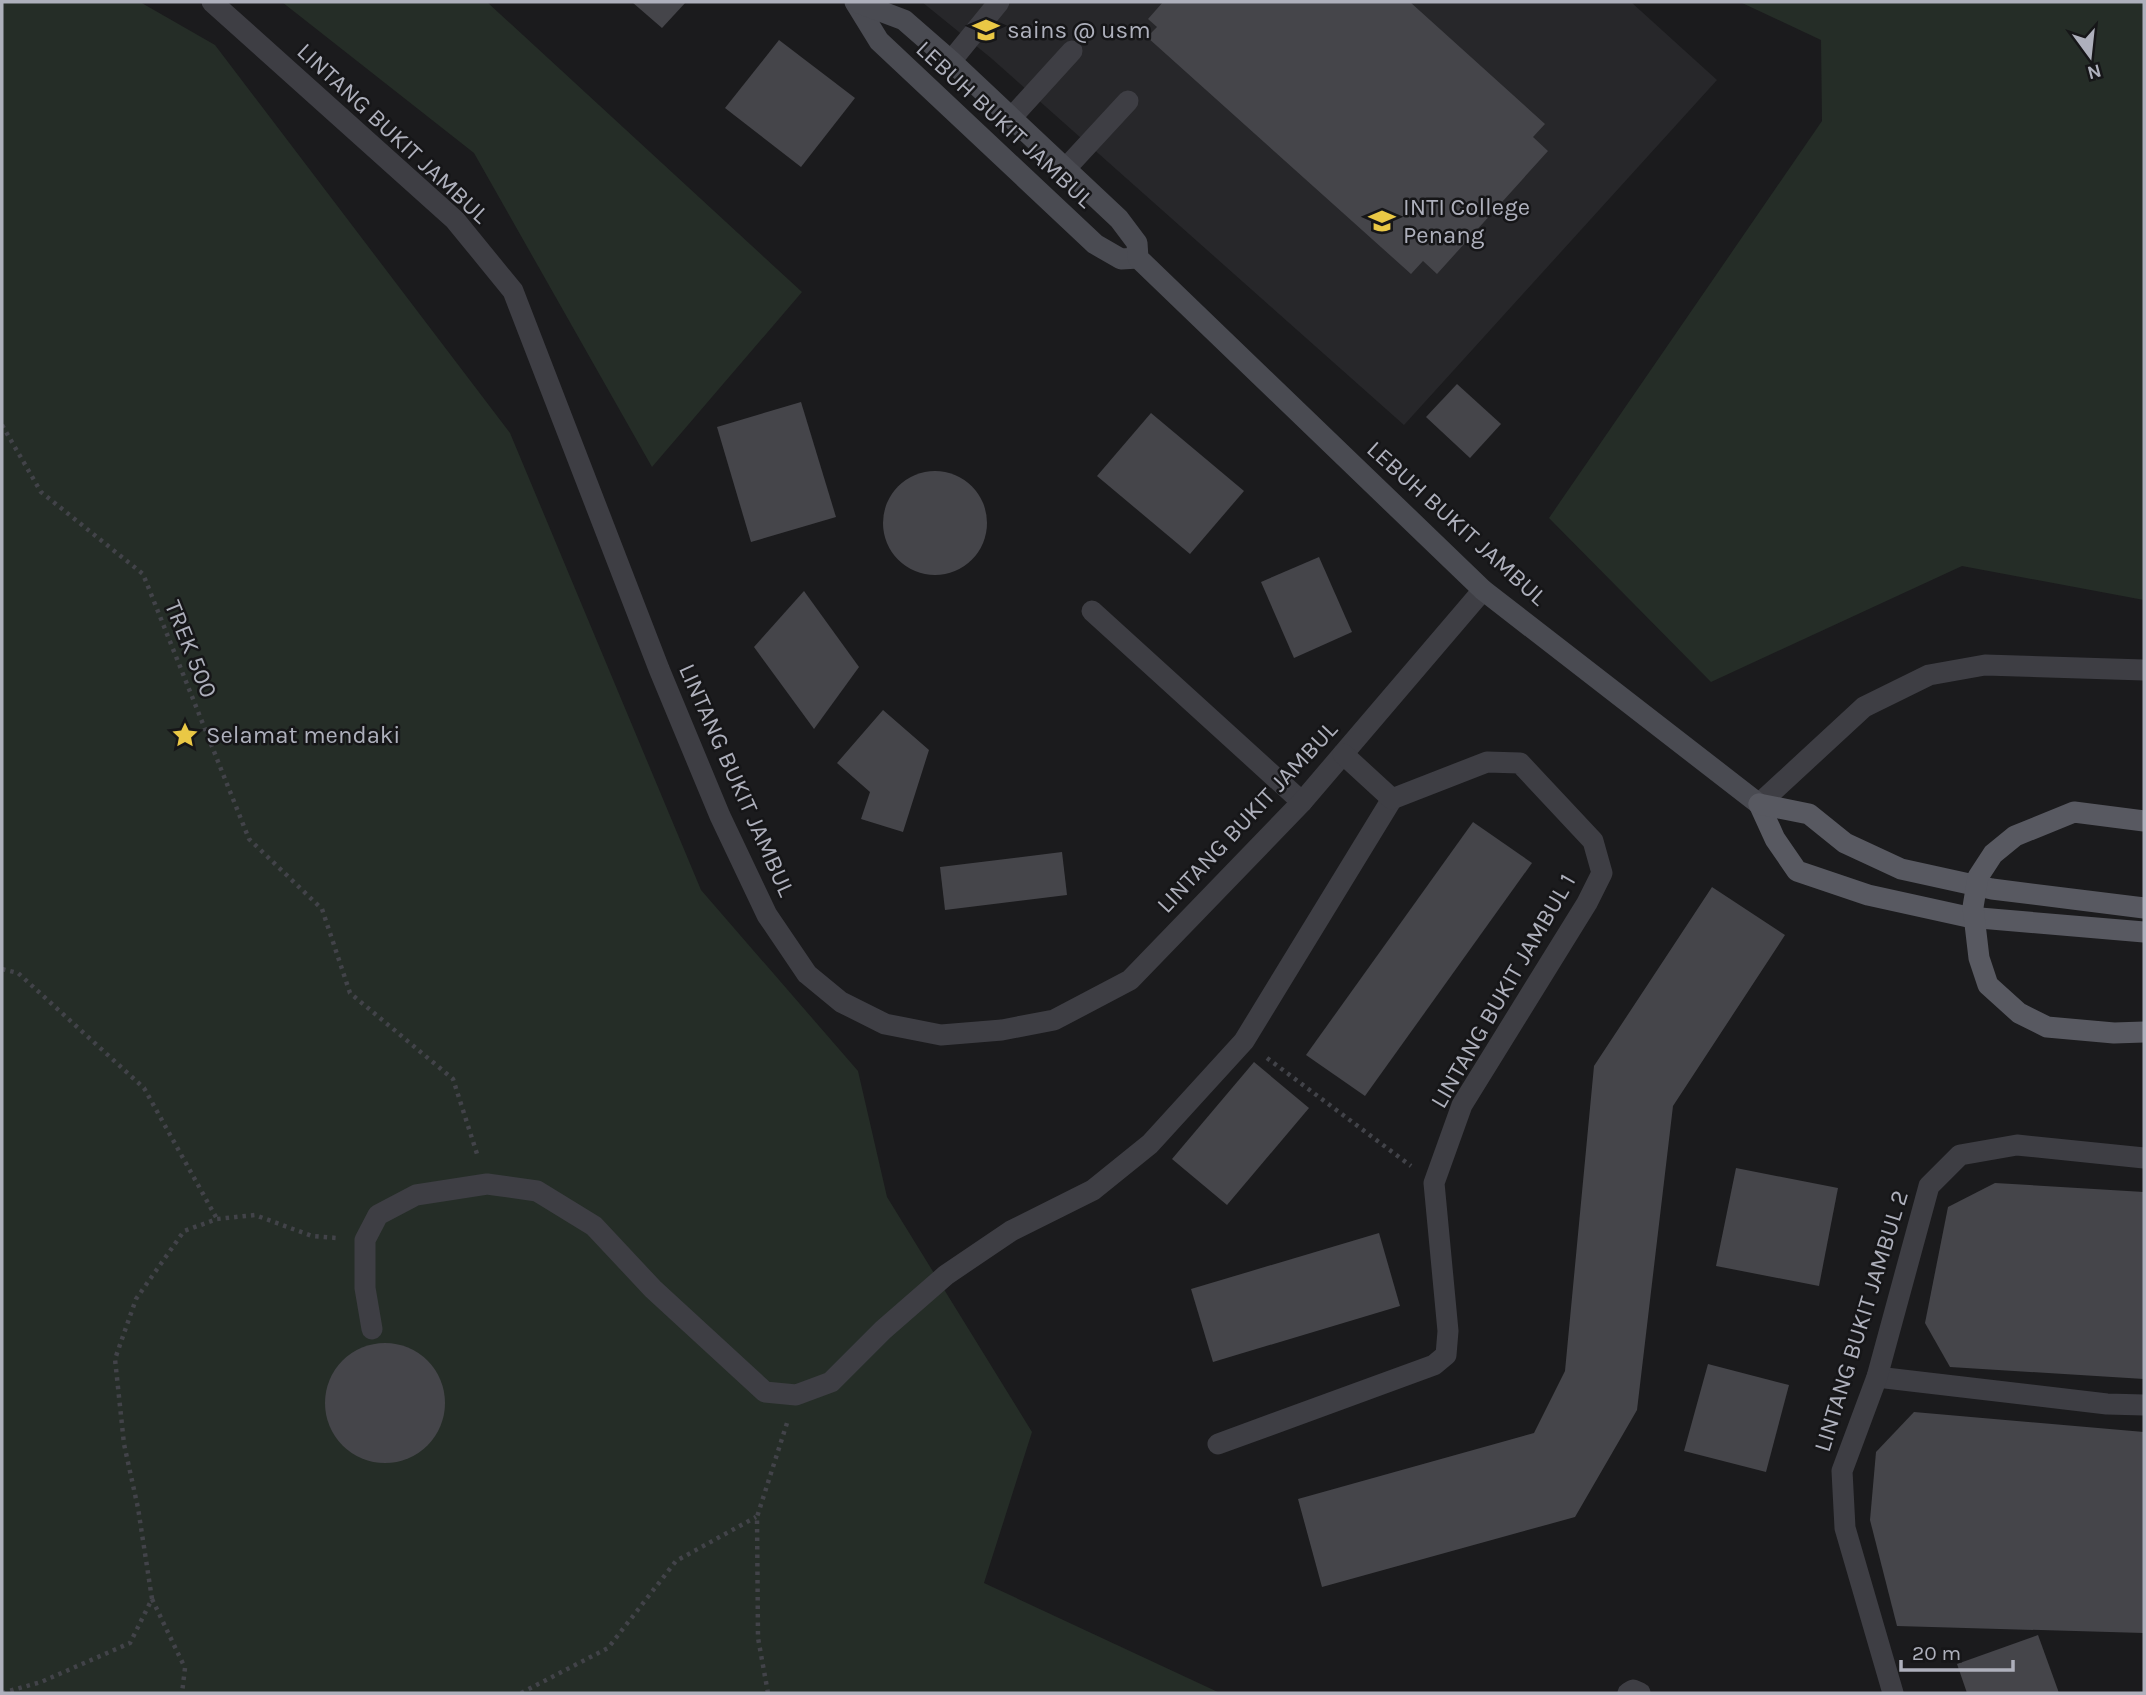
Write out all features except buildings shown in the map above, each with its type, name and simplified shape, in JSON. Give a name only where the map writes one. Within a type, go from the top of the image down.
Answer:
[{"type":"main road","name":"LEBUH BUKIT JAMBUL","points":[[855,2],[904,20],[1067,167],[1119,219],[1137,243],[1138,258],[1483,590],[1759,804],[1808,814],[1845,843],[1901,869],[1992,889],[2144,908]]},
{"type":"main road","name":"LEBUH BUKIT JAMBUL","points":[[855,2],[879,41],[1095,244],[1121,259],[1138,258]]},
{"type":"main road","name":"LEBUH BUKIT JAMBUL","points":[[1759,804],[1775,839],[1797,871],[1868,895],[1968,916],[2144,932]]},
{"type":"main road","points":[[2144,821],[2074,812],[2015,836],[1993,854],[1978,877],[1973,907],[1979,958],[1988,985],[2019,1013],[2047,1027],[2114,1033],[2144,1032]]},
{"type":"street","name":"LINTANG BUKIT JAMBUL","points":[[212,2],[455,220],[513,291],[720,816],[767,915],[807,974],[841,1002],[885,1024],[941,1034],[1002,1030],[1054,1020],[1130,980],[1302,802],[1483,590]]},
{"type":"street","points":[[951,61],[999,2]]},
{"type":"street","points":[[1012,117],[1072,51]]},
{"type":"street","points":[[1067,167],[1128,101]]},
{"type":"street","points":[[1092,611],[1302,802]]},
{"type":"street","points":[[1759,804],[1864,707],[1929,675],[1985,665],[2073,665],[2144,670]]},
{"type":"street","points":[[372,1329],[365,1288],[365,1241],[378,1215],[416,1195],[487,1184],[537,1191],[594,1226],[653,1289],[765,1392],[796,1395],[831,1382],[883,1330],[946,1275],[1012,1231],[1093,1190],[1150,1144],[1244,1041],[1392,799],[1343,754]]},
{"type":"street","name":"LINTANG BUKIT JAMBUL 1","points":[[1218,1444],[1434,1365],[1446,1355],[1448,1331],[1434,1184],[1462,1105],[1587,903],[1602,873],[1593,841],[1520,763],[1487,762],[1392,799]]},
{"type":"street","name":"LINTANG BUKIT JAMBUL 2","points":[[1893,1693],[1845,1528],[1841,1498],[1842,1471],[1877,1377],[1929,1186],[1960,1155],[2017,1145],[2144,1158]]},
{"type":"street","points":[[1877,1377],[2107,1404],[2144,1405]]},
{"type":"street","points":[[1628,1693],[1633,1690],[1640,1693]]},
{"type":"path","name":"TREK 500","points":[[2,425],[41,492],[143,574],[249,839],[322,909],[350,993],[453,1079],[487,1184]]},
{"type":"path","points":[[2,969],[18,973],[144,1088],[217,1219]]},
{"type":"path","points":[[1244,1041],[1434,1184]]},
{"type":"path","points":[[182,1693],[185,1668],[152,1599],[138,1508],[124,1444],[115,1359],[136,1299],[184,1231],[217,1219],[255,1215],[312,1236],[365,1241]]},
{"type":"path","points":[[768,1693],[758,1638],[757,1517],[796,1395]]},
{"type":"path","points":[[521,1693],[608,1648],[676,1561],[757,1517]]},
{"type":"path","points":[[2,1693],[52,1678],[130,1643],[152,1599]]},
{"type":"shaded area","points":[[2,2],[140,2],[215,45],[510,433],[701,890],[858,1071],[887,1197],[1032,1432],[984,1583],[1220,1693],[2,1693]]},
{"type":"shaded area","points":[[282,2],[487,2],[802,292],[652,467],[474,153]]},
{"type":"shaded area","name":"INTI College Penang","points":[[922,2],[1631,2],[1717,80],[1404,425],[991,58]]},
{"type":"shaded area","points":[[1740,2],[2144,2],[2144,600],[1962,566],[1711,682],[1549,518],[1822,121],[1821,40]]},
{"type":"place","name":"sains @ usm","points":[[986,30]]},
{"type":"place","name":"INTI College Penang","points":[[1382,221]]},
{"type":"place","name":"Selamat mendaki","points":[[185,735]]}]
